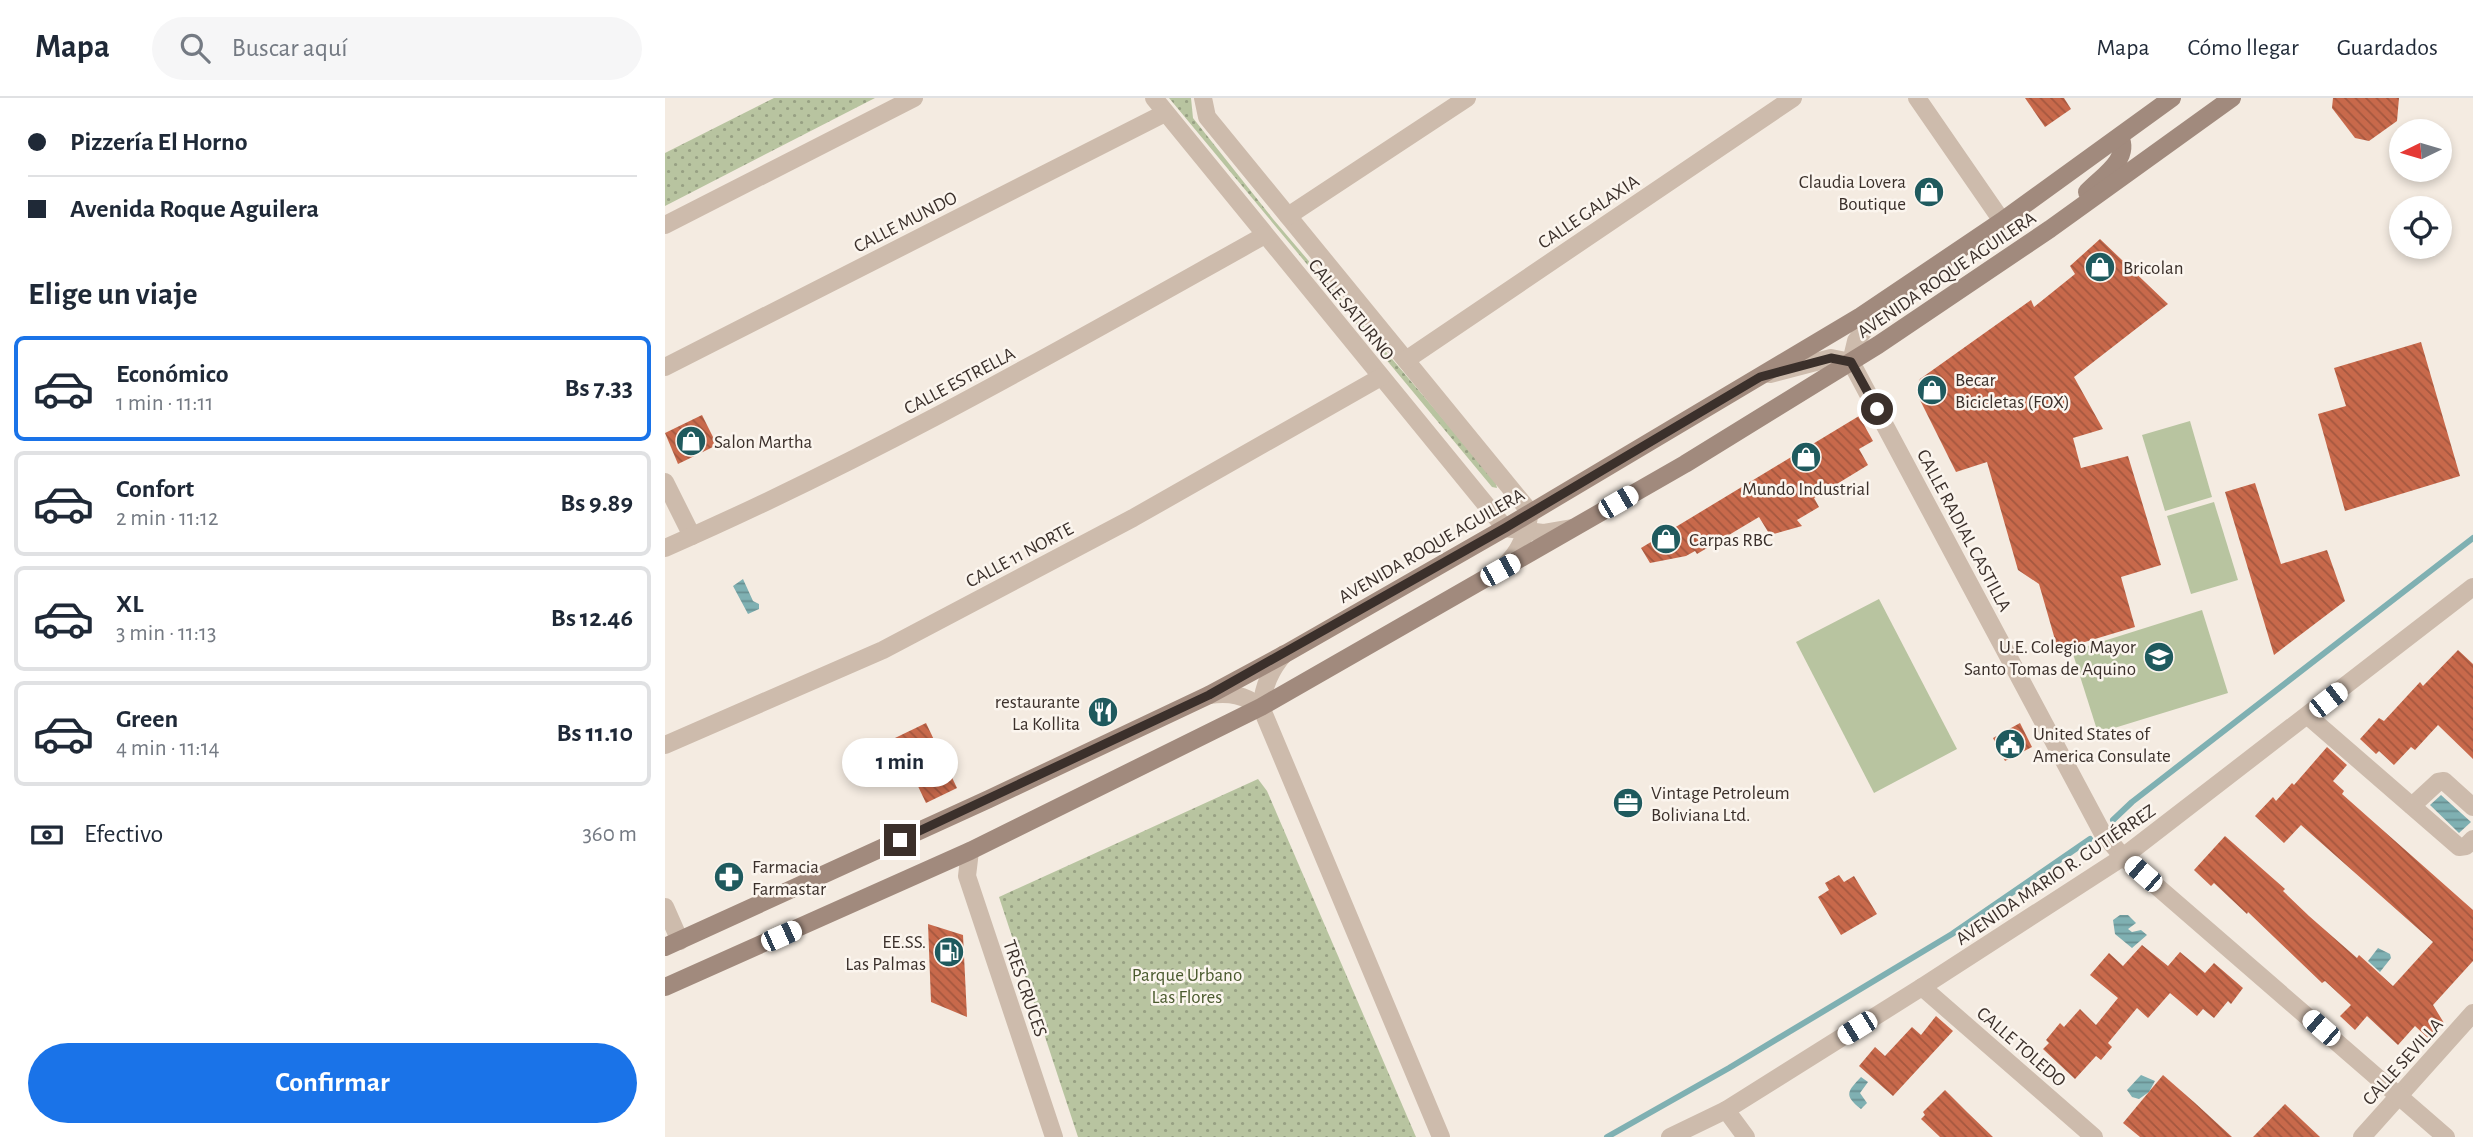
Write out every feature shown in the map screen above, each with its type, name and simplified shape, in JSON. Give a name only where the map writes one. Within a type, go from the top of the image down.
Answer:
[{"type":"main road","name":"AVENIDA ROQUE AGUILERA","points":[[672,944],[949,818],[1209,695],[1285,654],[1760,377],[1891,295],[2001,221],[2172,98]]},
{"type":"main road","name":"AVENIDA ROQUE AGUILERA","points":[[665,987],[970,851],[1262,706],[1685,464],[1851,362],[2050,229],[2232,98]]},
{"type":"main road","points":[[2050,229],[2121,157],[2124,148],[2120,137]]},
{"type":"street","points":[[665,225],[914,98]]},
{"type":"street","name":"CALLE SATURNO","points":[[1154,98],[1505,528]]},
{"type":"street","name":"CALLE SATURNO","points":[[1203,98],[1207,117],[1530,512]]},
{"type":"street","points":[[1288,216],[1467,98]]},
{"type":"street","name":"CALLE GALAXIA","points":[[1406,360],[1793,98]]},
{"type":"street","points":[[1917,98],[2001,221]]},
{"type":"street","name":"CALLE MUNDO","points":[[665,367],[1165,113]]},
{"type":"street","name":"CALLE ESTRELLA","points":[[665,548],[797,488],[1027,368],[1265,235]]},
{"type":"street","points":[[1760,377],[1831,358],[1851,362],[1856,341],[1891,295]]},
{"type":"street","name":"CALLE RADIAL CASTILLA","points":[[1851,362],[2110,844],[2445,1137]]},
{"type":"street","name":"CALLE 11 NORTE","points":[[665,745],[883,650],[1133,518],[1381,377]]},
{"type":"street","points":[[665,482],[692,536]]},
{"type":"street","points":[[1500,570],[1513,558],[1527,532],[1530,512]]},
{"type":"street","points":[[1505,528],[1543,533],[1573,528]]},
{"type":"street","name":"AVENIDA MARIO R. GUTIÉRREZ","points":[[1670,1137],[1726,1110],[2123,857],[2473,587]]},
{"type":"street","points":[[1285,654],[1268,677],[1262,706],[1441,1137]]},
{"type":"street","points":[[1209,695],[1237,694],[1262,706]]},
{"type":"street","points":[[2308,716],[2459,847],[2466,846],[2473,839]]},
{"type":"street","points":[[2412,806],[2438,782],[2444,780],[2473,807]]},
{"type":"street","name":"TRES CRUCES","points":[[970,851],[967,876],[1054,1137]]},
{"type":"street","points":[[665,907],[672,944]]},
{"type":"street","name":"CALLE TOLEDO","points":[[1922,987],[2094,1137]]},
{"type":"street","name":"CALLE SEVILLA","points":[[2362,1137],[2473,1013]]},
{"type":"street","points":[[1726,1110],[1746,1137]]},
{"type":"green space","points":[[774,98],[875,98],[665,206],[665,153]]},
{"type":"green space","points":[[1169,98],[1191,98],[1193,118],[1273,219],[1495,480],[1497,488],[1492,487]]},
{"type":"green space","points":[[2190,421],[2212,497],[2165,511],[2142,435]]},
{"type":"green space","points":[[2214,502],[2238,580],[2191,594],[2167,516]]},
{"type":"green space","points":[[1879,599],[1957,749],[1874,793],[1796,642]]},
{"type":"green space","points":[[2202,610],[2228,693],[2098,733],[2072,651]]},
{"type":"green space","name":"Parque Urbano Las Flores","points":[[1258,779],[1267,791],[1416,1137],[1078,1137],[999,897]]},
{"type":"water","points":[[743,579],[753,601],[759,604],[759,609],[748,614],[733,586]]},
{"type":"water","points":[[2441,795],[2471,822],[2459,833],[2430,805]]},
{"type":"water","points":[[2120,915],[2128,915],[2136,923],[2128,929],[2132,932],[2141,930],[2147,935],[2132,948],[2115,934],[2113,920]]},
{"type":"water","points":[[2378,948],[2390,954],[2391,958],[2380,972],[2368,961]]},
{"type":"water","points":[[2141,1075],[2155,1081],[2149,1092],[2139,1099],[2132,1097],[2127,1090]]},
{"type":"water","points":[[1861,1077],[1868,1082],[1860,1093],[1867,1103],[1861,1109],[1849,1093]]},
{"type":"building","points":[[2025,98],[2064,98],[2071,109],[2045,127]]},
{"type":"building","points":[[2333,98],[2399,98],[2397,119],[2389,119],[2389,127],[2369,141],[2355,138],[2332,108]]},
{"type":"building","points":[[2100,239],[2168,304],[2074,377],[2103,429],[2073,438],[2081,468],[2128,456],[2161,565],[2121,577],[2135,627],[2058,650],[2039,584],[2018,570],[1987,462],[1956,472],[1917,394],[1917,386],[1920,379],[2031,300],[2034,307],[2075,274],[2070,266]]},
{"type":"building","points":[[2421,342],[2460,476],[2345,511],[2318,414],[2346,406],[2334,368]]},
{"type":"building","name":"Salon Martha","points":[[702,415],[717,445],[678,464],[665,433]]},
{"type":"building","points":[[1859,416],[1873,441],[1859,449],[1868,465],[1814,498],[1819,507],[1797,520],[1802,526],[1770,535],[1759,517],[1697,554],[1695,551],[1686,556],[1650,563],[1641,548]]},
{"type":"building","points":[[2255,483],[2281,564],[2327,550],[2345,601],[2274,655],[2225,492]]},
{"type":"building","points":[[2458,650],[2473,664],[2473,759],[2438,725],[2415,750],[2411,747],[2394,765],[2379,751],[2376,754],[2360,739],[2379,718],[2384,721],[2420,682],[2423,686]]},
{"type":"building","points":[[926,723],[957,788],[926,803],[895,738]]},
{"type":"building","points":[[2020,723],[2032,747],[2005,761],[1993,738]]},
{"type":"building","points":[[2327,747],[2347,765],[2333,781],[2344,791],[2342,794],[2473,910],[2473,961],[2433,1005],[2444,1023],[2429,1039],[2415,1026],[2398,1045],[2367,1016],[2355,1030],[2340,1016],[2351,1005],[2325,981],[2322,983],[2248,912],[2247,914],[2214,883],[2211,886],[2194,870],[2225,836],[2285,889],[2283,891],[2309,916],[2393,986],[2433,942],[2301,825],[2284,843],[2255,816],[2273,797],[2276,801],[2292,783],[2294,785]]},
{"type":"building","points":[[1839,875],[1844,882],[1854,876],[1877,914],[1841,935],[1818,897],[1829,890],[1825,883]]},
{"type":"building","points":[[928,924],[963,935],[967,1017],[931,1002]]},
{"type":"building","points":[[2142,945],[2168,966],[2180,952],[2205,973],[2214,963],[2243,988],[2231,1004],[2228,1001],[2214,1018],[2203,1009],[2197,1016],[2170,993],[2148,1018],[2137,1008],[2108,1043],[2112,1047],[2101,1060],[2096,1056],[2075,1079],[2043,1049],[2049,1043],[2046,1040],[2060,1023],[2064,1027],[2080,1009],[2096,1025],[2118,998],[2090,975],[2109,953],[2123,966]]},
{"type":"building","points":[[1936,1016],[1953,1031],[1893,1096],[1859,1066],[1875,1047],[1885,1056],[1912,1027],[1921,1035]]},
{"type":"building","points":[[2163,1075],[2232,1137],[2140,1137],[2123,1123]]},
{"type":"building","points":[[1945,1090],[1993,1137],[1940,1137],[1921,1119],[1925,1115],[1923,1112]]},
{"type":"building","points":[[2285,1104],[2320,1137],[2253,1137]]},
{"type":"waterway","points":[[2113,820],[2132,802],[2473,538]]},
{"type":"waterway","points":[[1607,1137],[1729,1068],[1952,934],[2090,839]]},
{"type":"place","name":"Claudia Lovera Boutique","points":[[1929,192]]},
{"type":"place","name":"Bricolan","points":[[2100,267]]},
{"type":"place","name":"Becar Bicicletas (FOX)","points":[[1932,390]]},
{"type":"place","name":"Salon Martha","points":[[691,441]]},
{"type":"place","name":"Mundo Industrial","points":[[1806,457]]},
{"type":"place","name":"Carpas RBC","points":[[1666,539]]},
{"type":"place","name":"U.E. Colegio Mayor Santo Tomas de Aquino","points":[[2159,657]]},
{"type":"place","name":"restaurante La Kollita","points":[[1103,712]]},
{"type":"place","name":"United States of America Consulate","points":[[2010,744]]},
{"type":"place","name":"Vintage Petroleum Boliviana Ltd.","points":[[1628,803]]},
{"type":"place","name":"Farmacia Farmastar","points":[[729,877]]},
{"type":"place","name":"EE.SS. Las Palmas","points":[[949,952]]},
{"type":"route","points":[[900,840],[1209,695],[1252,672],[1505,528],[1760,377],[1831,358],[1851,362],[1877,409]]}]
